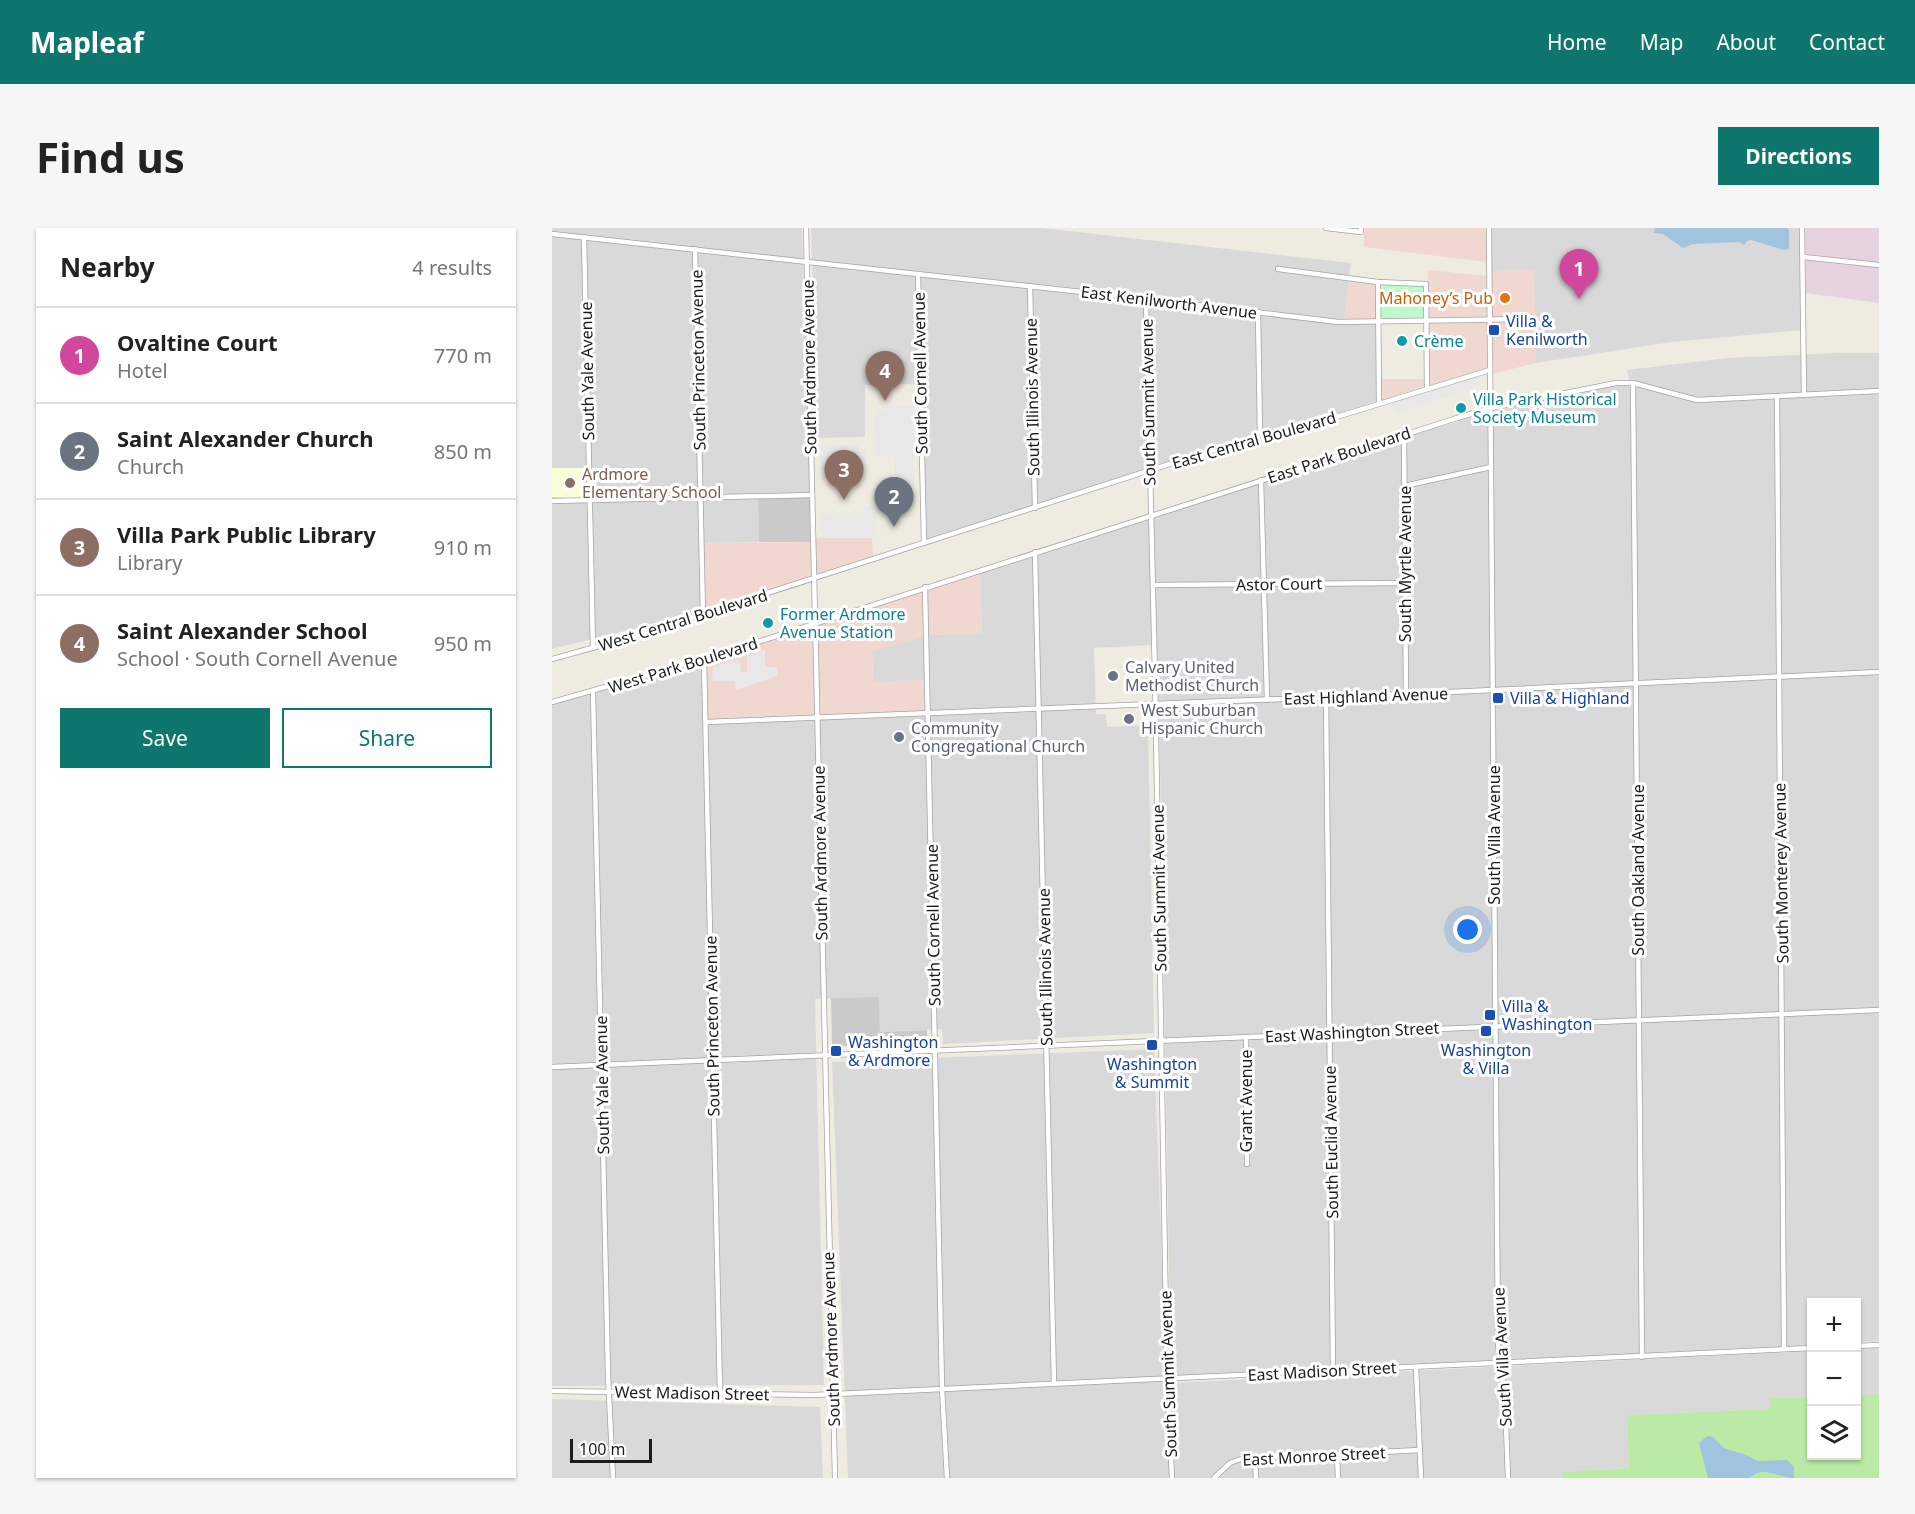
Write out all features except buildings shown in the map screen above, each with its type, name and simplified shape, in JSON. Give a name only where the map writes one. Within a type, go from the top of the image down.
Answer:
[{"type":"street","name":"South Ardmore Avenue","points":[[806,228],[835,1478]]},
{"type":"street","points":[[1326,228],[1361,230]]},
{"type":"street","name":"South Villa Avenue","points":[[1489,228],[1498,1344],[1505,1398],[1508,1478]]},
{"type":"street","points":[[1802,228],[1804,395]]},
{"type":"street","name":"East Kenilworth Avenue","points":[[552,234],[1338,322],[1532,319]]},
{"type":"street","name":"South Yale Avenue","points":[[584,237],[592,648]]},
{"type":"street","name":"South Princeton Avenue","points":[[695,249],[703,614]]},
{"type":"street","points":[[1803,257],[1879,265]]},
{"type":"street","points":[[1278,269],[1378,282],[1426,284],[1427,388]]},
{"type":"street","name":"South Cornell Avenue","points":[[918,274],[924,543]]},
{"type":"street","points":[[1378,282],[1379,403]]},
{"type":"street","name":"South Illinois Avenue","points":[[1030,286],[1035,508]]},
{"type":"street","name":"South Summit Avenue","points":[[1146,299],[1167,1378],[1172,1478]]},
{"type":"street","points":[[1258,312],[1260,435]]},
{"type":"street","name":"East Central Boulevard","points":[[813,579],[1260,435],[1320,422],[1490,370]]},
{"type":"street","name":"East Park Boulevard","points":[[814,625],[925,587],[1491,408],[1502,408],[1616,383],[1633,383],[1697,400],[1879,391]]},
{"type":"street","name":"South Oakland Avenue","points":[[1633,383],[1642,1357]]},
{"type":"street","name":"South Monterey Avenue","points":[[1777,396],[1784,1349]]},
{"type":"street","name":"South Myrtle Avenue","points":[[1404,434],[1406,694]]},
{"type":"street","points":[[1404,486],[1491,467]]},
{"type":"street","points":[[1261,480],[1267,700]]},
{"type":"street","points":[[552,501],[812,495]]},
{"type":"street","name":"South Illinois Avenue","points":[[1035,552],[1054,1383]]},
{"type":"street","name":"West Central Boulevard","points":[[552,659],[813,579]]},
{"type":"street","name":"Astor Court","points":[[1153,585],[1405,583]]},
{"type":"street","name":"South Cornell Avenue","points":[[925,587],[942,1388],[947,1478]]},
{"type":"street","name":"West Park Boulevard","points":[[552,702],[593,692],[814,625]]},
{"type":"street","name":"South Princeton Avenue","points":[[704,659],[720,1394]]},
{"type":"street","name":"East Highland Avenue","points":[[706,722],[1267,700],[1879,672]]},
{"type":"street","name":"South Yale Avenue","points":[[593,692],[609,1392],[613,1478]]},
{"type":"street","name":"South Euclid Avenue","points":[[1326,697],[1333,1370]]},
{"type":"street","name":"East Washington Street","points":[[552,1067],[1879,1010]]},
{"type":"street","name":"Grant Avenue","points":[[1246,1037],[1247,1164]]},
{"type":"street","points":[[1861,1346],[1879,1345]]},
{"type":"street","name":"East Madison Street","points":[[832,1393],[1807,1348]]},
{"type":"street","points":[[1416,1367],[1421,1478]]},
{"type":"street","name":"West Madison Street","points":[[552,1391],[814,1395],[832,1393]]},
{"type":"street","name":"East Monroe Street","points":[[1214,1478],[1236,1460],[1420,1450]]},
{"type":"street","points":[[1337,1454],[1338,1478]]},
{"type":"street","points":[[1255,1458],[1256,1478]]},
{"type":"shaded area","points":[[552,228],[802,228],[810,493],[698,495],[701,612],[552,649],[552,497],[588,499],[587,468],[552,468]]},
{"type":"shaded area","points":[[811,228],[1042,228],[1351,263],[1344,322],[1376,322],[1377,401],[1313,421],[1257,433],[926,541],[923,384],[865,385],[865,437],[818,438]]},
{"type":"shaded area","points":[[1364,228],[1487,228],[1487,262],[1364,247]]},
{"type":"shaded area","points":[[1491,228],[1801,228],[1801,330],[1672,342],[1536,363],[1534,270],[1491,271]]},
{"type":"shaded area","points":[[1805,228],[1879,228],[1879,303],[1806,293]]},
{"type":"shaded area","points":[[1428,270],[1487,276],[1489,368],[1428,386]]},
{"type":"shaded area","points":[[1534,270],[1536,363],[1492,374],[1491,271]]},
{"type":"shaded area","points":[[1349,280],[1376,284],[1376,322],[1344,323]]},
{"type":"shaded area","points":[[1879,353],[1879,1341],[1861,1342],[1861,1298],[1807,1298],[1807,1345],[1171,1378],[1159,708],[1153,517],[1402,437],[1495,411],[1598,388],[1630,384],[1627,370],[1727,358]]},
{"type":"shaded area","points":[[1477,376],[1477,384],[1457,394],[1396,413],[1392,402]]},
{"type":"shaded area","points":[[1380,379],[1425,379],[1425,386],[1380,401]]},
{"type":"shaded area","points":[[886,406],[913,406],[914,486],[895,486],[895,456],[875,456],[874,418],[877,418],[877,411],[886,411]]},
{"type":"shaded area","points":[[859,444],[859,449],[865,449],[865,469],[841,470],[840,474],[832,474],[831,470],[828,472],[821,470],[820,445]]},
{"type":"shaded area","name":"Ardmore Elementary School","points":[[552,468],[587,468],[588,499],[552,497]]},
{"type":"shaded area","points":[[810,496],[811,542],[759,542],[758,497]]},
{"type":"shaded area","points":[[758,497],[759,542],[703,543],[702,498]]},
{"type":"shaded area","points":[[864,506],[880,506],[880,518],[876,518],[876,537],[822,537],[821,517],[827,513],[863,513]]},
{"type":"shaded area","points":[[1149,518],[1152,645],[1094,648],[1096,714],[1106,714],[1107,727],[1148,725],[1154,1033],[943,1044],[942,1029],[880,1032],[879,997],[815,999],[824,1385],[552,1386],[552,704],[702,661],[703,724],[873,682],[872,651],[928,635],[982,633],[980,572]]},
{"type":"shaded area","points":[[814,538],[872,538],[873,558],[815,577]]},
{"type":"shaded area","points":[[811,542],[811,578],[704,612],[703,543]]},
{"type":"shaded area","points":[[980,572],[982,633],[928,635],[872,652],[873,682],[930,679],[930,716],[703,724],[702,661]]},
{"type":"shaded area","points":[[765,650],[765,667],[777,667],[777,676],[736,690],[735,681],[712,681],[713,667],[735,660],[740,661],[741,672],[747,672],[747,655]]},
{"type":"shaded area","points":[[879,997],[880,1032],[927,1030],[927,1043],[832,1046],[831,998]]},
{"type":"shaded area","points":[[1154,1049],[1170,1478],[848,1478],[832,1062]]},
{"type":"shaded area","points":[[1879,1348],[1879,1395],[1861,1395],[1861,1349]]},
{"type":"shaded area","points":[[1807,1351],[1807,1397],[1771,1398],[1771,1409],[1627,1415],[1629,1468],[1562,1472],[1562,1478],[1175,1478],[1171,1383]]},
{"type":"shaded area","points":[[552,1399],[820,1407],[823,1478],[552,1478]]},
{"type":"green space","points":[[1379,284],[1424,285],[1424,320],[1379,321]]},
{"type":"green space","points":[[1861,1395],[1879,1395],[1879,1478],[1562,1478],[1561,1472],[1629,1468],[1627,1415],[1770,1409],[1770,1398],[1807,1397],[1807,1460],[1861,1460]]},
{"type":"water","points":[[1655,228],[1787,228],[1789,230],[1789,249],[1784,250],[1751,240],[1744,245],[1739,242],[1693,244],[1683,248],[1663,234],[1654,233]]},
{"type":"water","points":[[1707,1436],[1713,1437],[1724,1448],[1758,1461],[1787,1460],[1794,1467],[1794,1478],[1765,1472],[1748,1478],[1708,1478],[1699,1443]]},
{"type":"place","name":"Mahoney’s Pub","points":[[1505,298]]},
{"type":"place","name":"Ovaltine Court","points":[[1579,299]]},
{"type":"place","name":"Villa & Kenilworth","points":[[1494,330]]},
{"type":"place","name":"Crème","points":[[1402,341]]},
{"type":"place","name":"Saint Alexander School","points":[[885,401]]},
{"type":"place","name":"Villa Park Historical Society Museum","points":[[1461,408]]},
{"type":"place","name":"Ardmore Elementary School","points":[[570,483]]},
{"type":"place","name":"Villa Park Public Library","points":[[844,500]]},
{"type":"place","name":"Saint Alexander Church","points":[[894,527]]},
{"type":"place","name":"Former Ardmore Avenue Station","points":[[768,623]]},
{"type":"place","name":"Calvary United Methodist Church","points":[[1113,676]]},
{"type":"place","name":"Villa & Highland","points":[[1498,698]]},
{"type":"place","name":"West Suburban Hispanic Church","points":[[1129,719]]},
{"type":"place","name":"Community Congregational Church","points":[[899,737]]},
{"type":"place","name":"Villa & Washington","points":[[1490,1015]]},
{"type":"place","name":"Washington & Villa","points":[[1486,1031]]},
{"type":"place","name":"Washington & Summit","points":[[1152,1045]]},
{"type":"place","name":"Washington & Ardmore","points":[[836,1051]]}]
